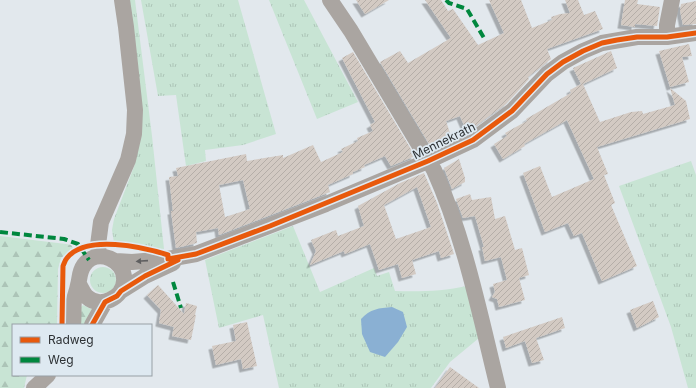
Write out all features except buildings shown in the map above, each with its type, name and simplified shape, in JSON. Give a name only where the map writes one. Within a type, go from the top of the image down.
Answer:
[{"type":"street","points":[[99,256],[98,245],[101,222],[128,160],[134,134],[134,103],[122,0]]},
{"type":"street","name":"Mennekrath","points":[[330,0],[355,38],[434,170],[442,186],[458,233],[498,388]]},
{"type":"street","points":[[667,37],[667,25],[672,0]]},
{"type":"street","name":"Mennekrath","points":[[116,261],[132,262],[196,254],[270,226],[428,161],[473,140],[512,111],[547,74],[563,62],[602,43],[637,37],[667,37],[696,33]]},
{"type":"street","points":[[73,324],[74,301],[79,284],[80,271],[84,264],[99,256],[110,258],[116,261],[120,266],[124,278],[121,291],[117,296],[105,302],[91,300],[86,296],[79,284]]},
{"type":"street","name":"Mennekrath","points":[[121,291],[145,276],[186,256]]},
{"type":"street","points":[[93,324],[105,302]]},
{"type":"street","points":[[34,388],[47,376]]},
{"type":"green space","points":[[128,0],[135,0],[164,249],[114,243],[112,230],[114,219],[135,164]]},
{"type":"green space","points":[[141,0],[238,0],[276,134],[243,145],[205,150],[206,161],[186,166],[176,95],[158,96]]},
{"type":"green space","points":[[269,0],[304,0],[358,102],[317,119]]},
{"type":"green space","points":[[691,161],[696,175],[696,388],[688,388],[671,327],[619,186]]},
{"type":"green space","points":[[293,226],[320,292],[374,268],[377,276],[389,272],[395,291],[431,291],[467,286],[479,338],[450,362],[431,388],[279,388],[263,315],[219,328],[205,260]]},
{"type":"green space","points":[[0,236],[71,245],[73,248],[61,258],[58,269],[57,324],[12,324],[12,376],[27,376],[24,388],[0,388]]},
{"type":"green space","points":[[103,267],[112,271],[116,280],[112,289],[103,293],[94,289],[90,280],[94,271]]},
{"type":"green space","points":[[83,305],[93,310],[88,324],[81,324],[81,307]]},
{"type":"water","points":[[392,307],[403,312],[407,327],[398,342],[385,357],[370,352],[362,334],[361,319],[368,313],[375,310]]},
{"type":"marked path","points":[[446,0],[449,3],[467,9],[484,38]]},
{"type":"marked path","points":[[0,232],[64,239],[78,244],[89,260]]},
{"type":"marked path","points":[[173,282],[181,308]]},
{"type":"cycle path","points":[[62,324],[63,266],[66,259],[76,251],[87,246],[115,244],[168,255],[168,259],[196,254],[270,226],[428,161],[473,140],[512,111],[547,74],[563,62],[583,51],[602,43],[617,40],[637,37],[667,37],[696,33]]},
{"type":"cycle path","points":[[93,324],[105,302],[117,296],[121,291],[145,276],[178,260]]}]
